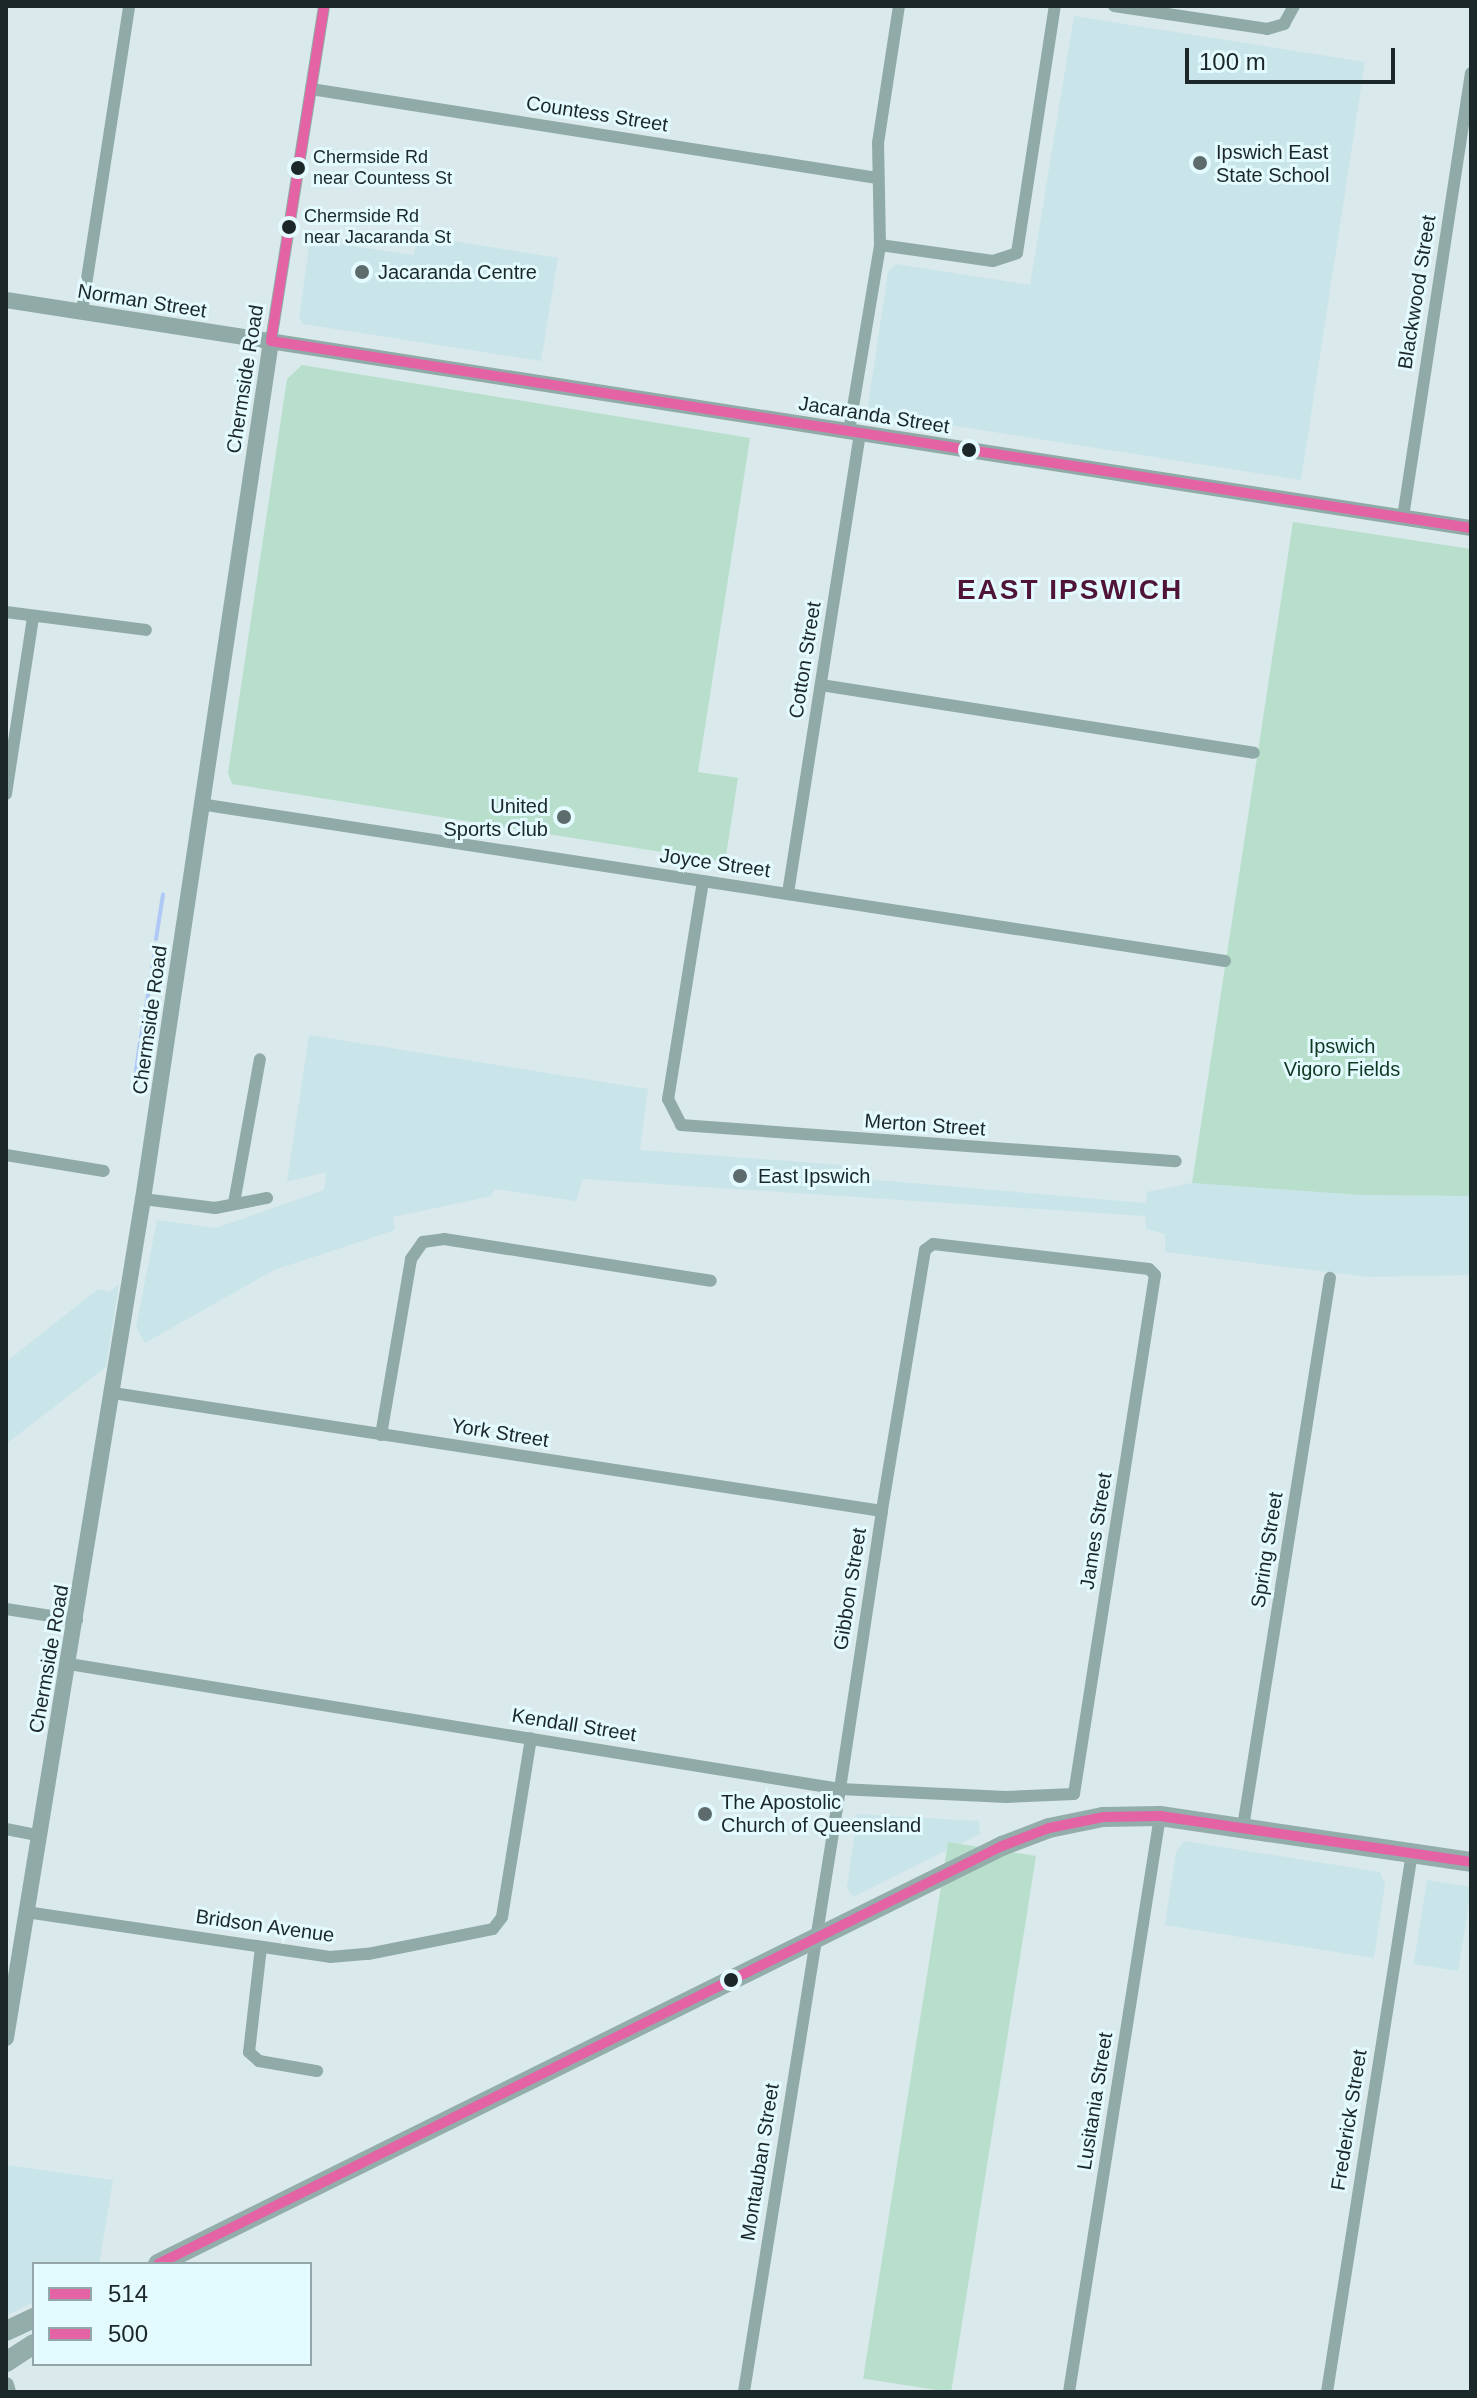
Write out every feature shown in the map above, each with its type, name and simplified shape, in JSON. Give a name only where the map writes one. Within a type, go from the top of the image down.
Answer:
[{"type":"main road","points":[[162,2262],[1021,1838],[1084,1820],[1160,1816],[1471,1862]]},
{"type":"main road","points":[[6,2331],[32,2319]]},
{"type":"main road","points":[[7,2364],[32,2345]]},
{"type":"street","points":[[82,311],[129,6]]},
{"type":"street","name":"Chermside Road","points":[[6,2038],[122,1336],[200,804],[324,6]]},
{"type":"street","name":"Cotton Street","points":[[788,893],[821,685],[880,245],[877,178],[899,6]]},
{"type":"street","points":[[880,245],[993,261],[1013,257],[1021,243],[1055,6]]},
{"type":"street","points":[[1114,6],[1267,29],[1284,24],[1294,6]]},
{"type":"street","name":"Blackwood Street","points":[[1403,517],[1471,73]]},
{"type":"street","name":"Countess Street","points":[[311,89],[877,178]]},
{"type":"street","name":"Norman Street","points":[[6,300],[271,341]]},
{"type":"street","name":"Jacaranda Street","points":[[271,341],[1471,528]]},
{"type":"street","points":[[6,612],[146,630]]},
{"type":"street","points":[[6,794],[33,617]]},
{"type":"street","points":[[821,685],[1254,753]]},
{"type":"street","name":"Joyce Street","points":[[200,804],[1225,961]]},
{"type":"street","name":"Merton Street","points":[[703,881],[668,1099],[674,1118],[695,1128],[1176,1161]]},
{"type":"street","points":[[234,1203],[260,1059]]},
{"type":"street","points":[[6,1155],[104,1171]]},
{"type":"street","points":[[143,1199],[215,1208],[267,1198]]},
{"type":"street","points":[[381,1435],[411,1259],[423,1242],[444,1239],[711,1281]]},
{"type":"street","name":"Gibbon Street","points":[[815,1939],[882,1511],[928,1246],[1149,1269],[1155,1275]]},
{"type":"street","name":"James Street","points":[[1075,1793],[1155,1275]]},
{"type":"street","name":"Spring Street","points":[[1243,1827],[1330,1278]]},
{"type":"street","name":"York Street","points":[[113,1393],[882,1511]]},
{"type":"street","points":[[6,1609],[77,1620]]},
{"type":"street","name":"Kendall Street","points":[[69,1664],[840,1789],[1006,1797],[1075,1793]]},
{"type":"street","name":"Bridson Avenue","points":[[26,1912],[261,1947],[355,1956],[497,1926],[531,1738]]},
{"type":"street","name":"Lusitania Street","points":[[1069,2392],[1160,1816]]},
{"type":"street","points":[[6,1829],[38,1835]]},
{"type":"street","name":"Frederick Street","points":[[1327,2392],[1412,1853]]},
{"type":"street","name":"Montauban Street","points":[[744,2392],[815,1939]]},
{"type":"street","points":[[261,1947],[249,2052],[259,2061],[317,2071]]},
{"type":"street","points":[[6,2385],[8,2392]]},
{"type":"shaded area","name":"Ipswich East State School","points":[[1074,16],[1365,62],[1301,480],[872,413],[868,405],[888,272],[896,264],[1030,285]]},
{"type":"shaded area","points":[[417,235],[558,258],[541,361],[303,324],[299,318],[310,240],[414,255]]},
{"type":"shaded area","points":[[309,1035],[648,1089],[640,1150],[842,1165],[841,1177],[1146,1203],[1147,1192],[1192,1183],[1360,1195],[1471,1196],[1471,1275],[1368,1277],[1165,1252],[1165,1234],[1146,1229],[1145,1216],[583,1179],[576,1201],[494,1189],[492,1196],[393,1217],[395,1230],[274,1270],[145,1343],[136,1327],[157,1220],[216,1228],[324,1190],[326,1172],[287,1182]]},
{"type":"shaded area","points":[[119,1284],[106,1367],[6,1444],[6,1362],[98,1289],[109,1292]]},
{"type":"shaded area","points":[[857,1814],[979,1821],[980,1834],[853,1897],[847,1888]]},
{"type":"shaded area","points":[[1184,1841],[1380,1872],[1385,1884],[1374,1958],[1165,1925],[1176,1852]]},
{"type":"shaded area","points":[[1427,1880],[1471,1887],[1458,1971],[1414,1964]]},
{"type":"shaded area","points":[[7,2165],[113,2180],[99,2262],[32,2262],[32,2303],[6,2316]]},
{"type":"green space","points":[[302,365],[750,438],[698,772],[738,778],[725,862],[232,784],[228,773],[287,379]]},
{"type":"green space","name":"Ipswich Vigoro Fields","points":[[1293,522],[1471,549],[1471,1196],[1360,1195],[1192,1183]]},
{"type":"green space","points":[[948,1842],[1036,1856],[951,2392],[863,2378]]},
{"type":"waterway","points":[[156,939],[163,895]]},
{"type":"waterway","points":[[150,983],[156,945]]},
{"type":"waterway","points":[[141,1037],[149,989]]},
{"type":"waterway","points":[[136,1071],[140,1043]]},
{"type":"transit line","name":"514","points":[[271,341],[324,6]]},
{"type":"transit line","name":"514","points":[[271,341],[1471,528]]},
{"type":"transit line","name":"500","points":[[162,2262],[1002,1846],[1049,1828],[1103,1817],[1160,1816],[1471,1862]]},
{"type":"place","name":"Ipswich East State School","points":[[1200,163]]},
{"type":"place","name":"Chermside Rd near Countess St","points":[[298,168]]},
{"type":"place","name":"Chermside Rd near Jacaranda St","points":[[289,227]]},
{"type":"place","name":"Jacaranda Centre","points":[[362,272]]},
{"type":"place","name":"United Sports Club","points":[[564,817]]},
{"type":"place","name":"East Ipswich","points":[[740,1176]]},
{"type":"place","name":"The Apostolic Church of Queensland","points":[[705,1814]]},
{"type":"district","name":"EAST IPSWICH","points":[[1070,590]]}]
